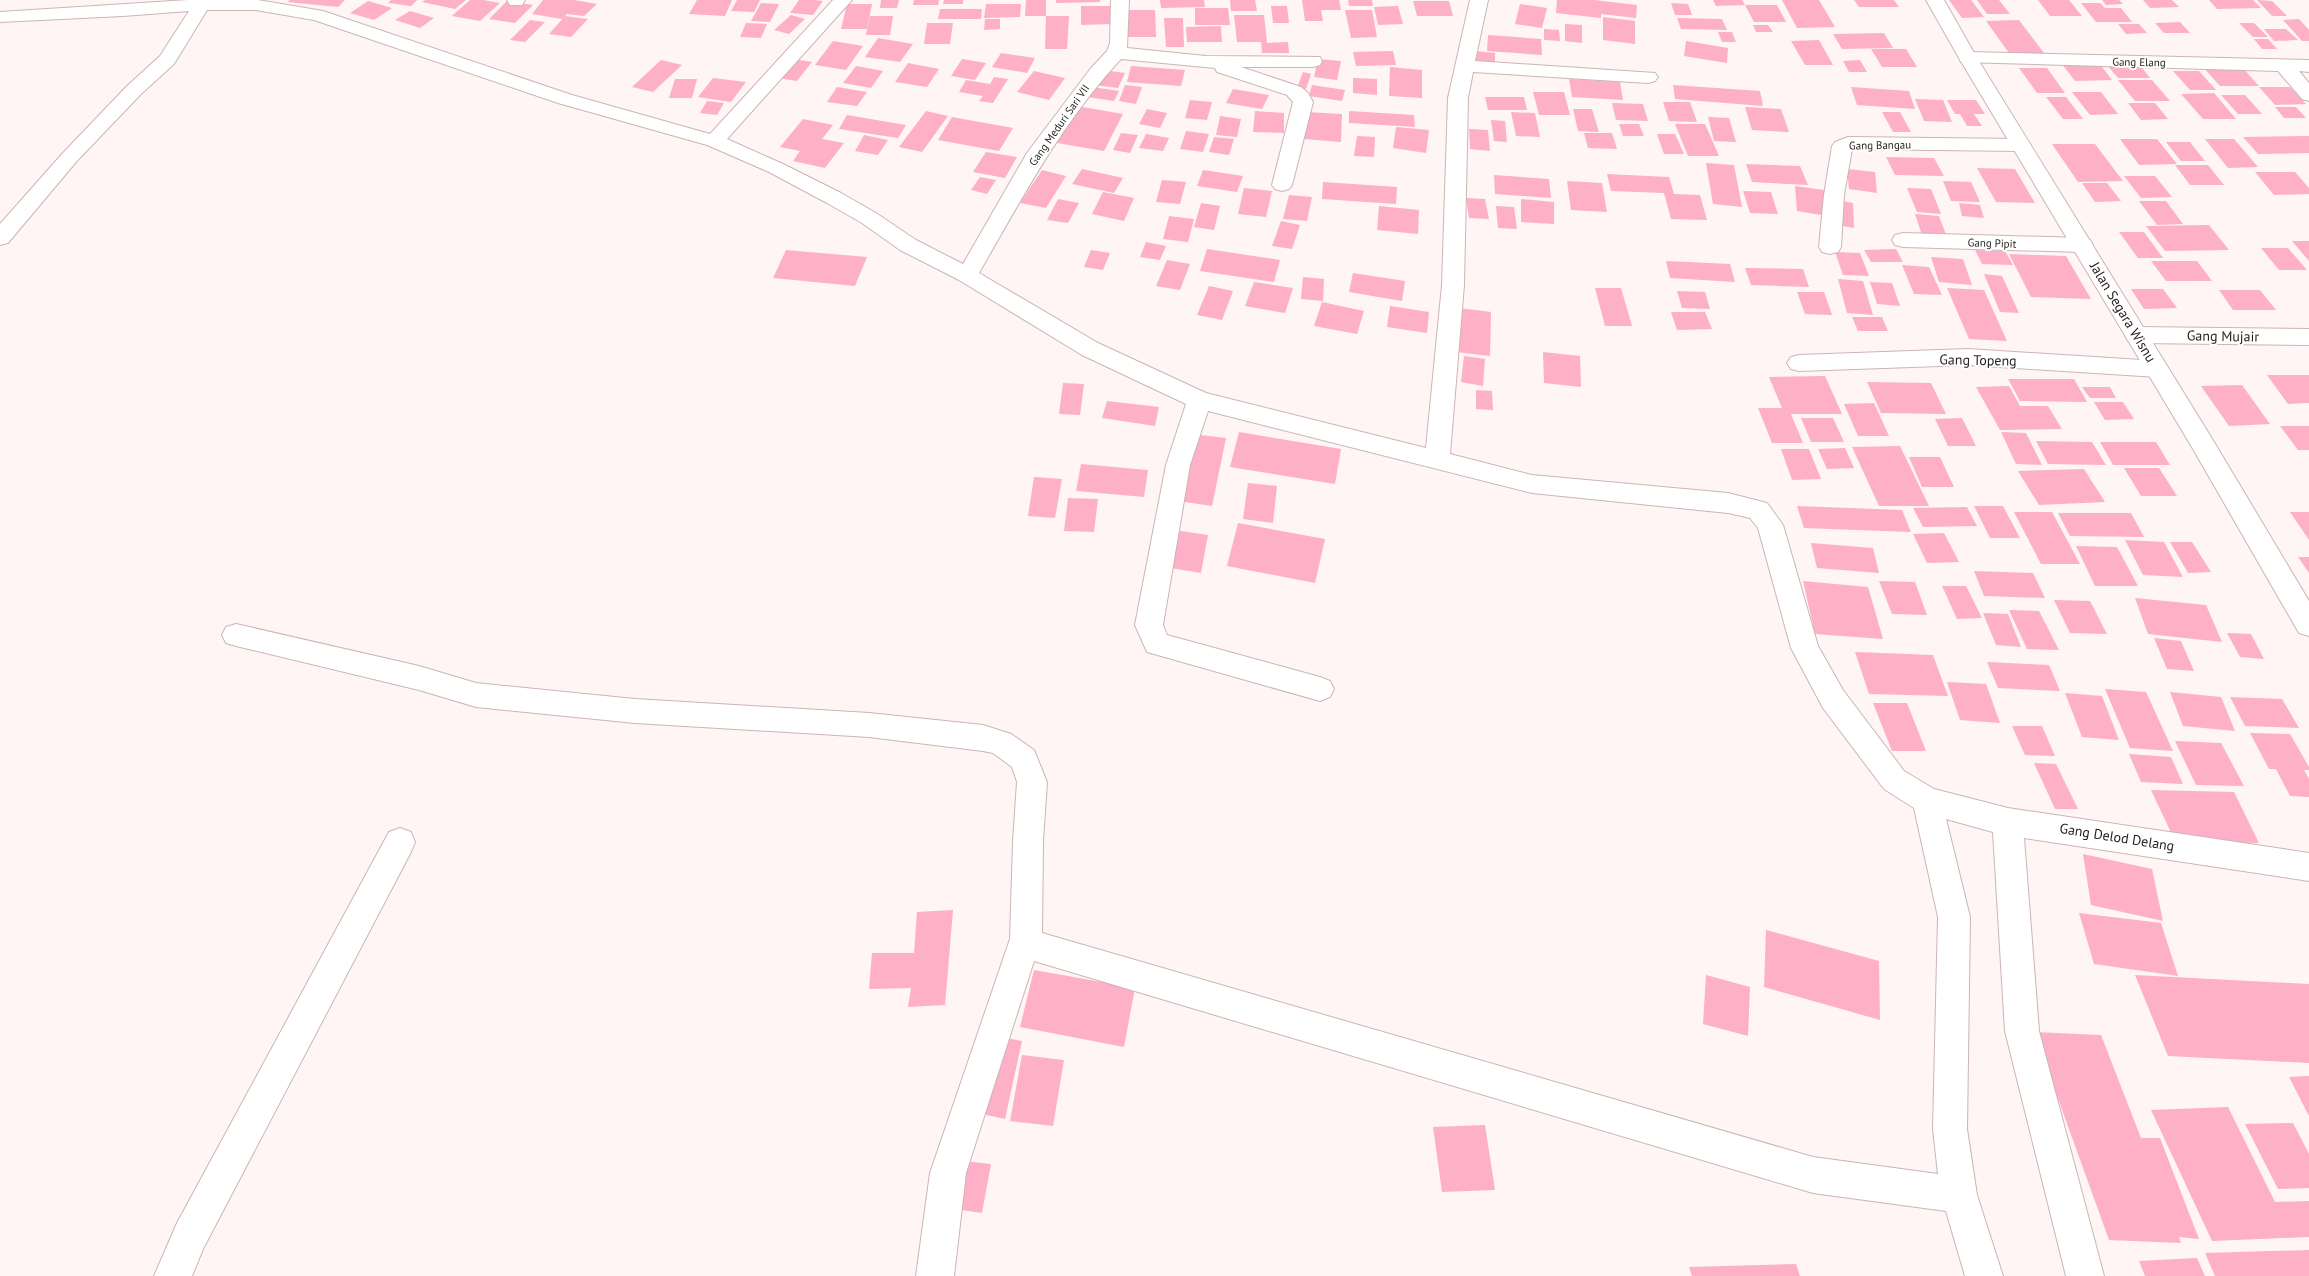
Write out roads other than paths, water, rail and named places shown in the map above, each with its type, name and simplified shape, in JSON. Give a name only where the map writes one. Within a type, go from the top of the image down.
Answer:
[{"type":"street","points":[[714,141],[843,0]]},
{"type":"street","points":[[1120,0],[1119,44],[1116,53],[1206,62],[1313,61]]},
{"type":"street","points":[[1437,460],[1453,286],[1458,98],[1479,0]]},
{"type":"street","name":"Jalan Segara Wisnu","points":[[1935,0],[2309,625]]},
{"type":"street","name":"Gang Delod Delang","points":[[0,17],[149,4],[271,6],[317,15],[565,99],[714,141],[803,181],[869,218],[908,245],[967,275],[1090,348],[1198,400],[1532,484],[1728,503],[1758,510],[1770,525],[1805,648],[1833,699],[1865,744],[1894,780],[1927,800],[2008,822],[2309,867]]},
{"type":"street","points":[[0,238],[70,158],[134,90],[167,60],[201,6]]},
{"type":"street","name":"Gang Meduri Sari VII","points":[[967,275],[1037,153],[1098,72],[1116,53]]},
{"type":"street","name":"Gang Elang","points":[[1968,58],[2309,66]]},
{"type":"street","points":[[1206,62],[1294,91],[1301,97],[1302,102],[1282,185]]},
{"type":"street","points":[[1465,66],[1648,77]]},
{"type":"street","points":[[2284,66],[2309,95]]},
{"type":"street","name":"Gang Bangau","points":[[1830,247],[1834,195],[1842,146],[1848,143],[2021,146]]},
{"type":"street","name":"Gang Pipit","points":[[1903,240],[2082,246]]},
{"type":"street","name":"Gang Mujair","points":[[2136,335],[2309,337]]},
{"type":"street","name":"Gang Topeng","points":[[1799,363],[1871,362],[1968,357],[2157,369]]},
{"type":"street","points":[[1198,400],[1178,465],[1149,625],[1153,637],[1157,644],[1320,689]]},
{"type":"street","points":[[236,635],[419,678],[476,695],[635,711],[869,725],[983,738],[1001,743],[1024,759],[1032,782],[1028,841],[1026,946]]},
{"type":"street","points":[[1927,800],[1954,917],[1950,1129],[1959,1195],[1984,1276]]},
{"type":"street","points":[[2008,822],[2022,1031],[2085,1276]]},
{"type":"street","points":[[173,1276],[190,1236],[400,842]]},
{"type":"street","points":[[935,1276],[948,1173],[1021,950],[1026,946],[1039,946],[1813,1175],[1959,1195]]}]
